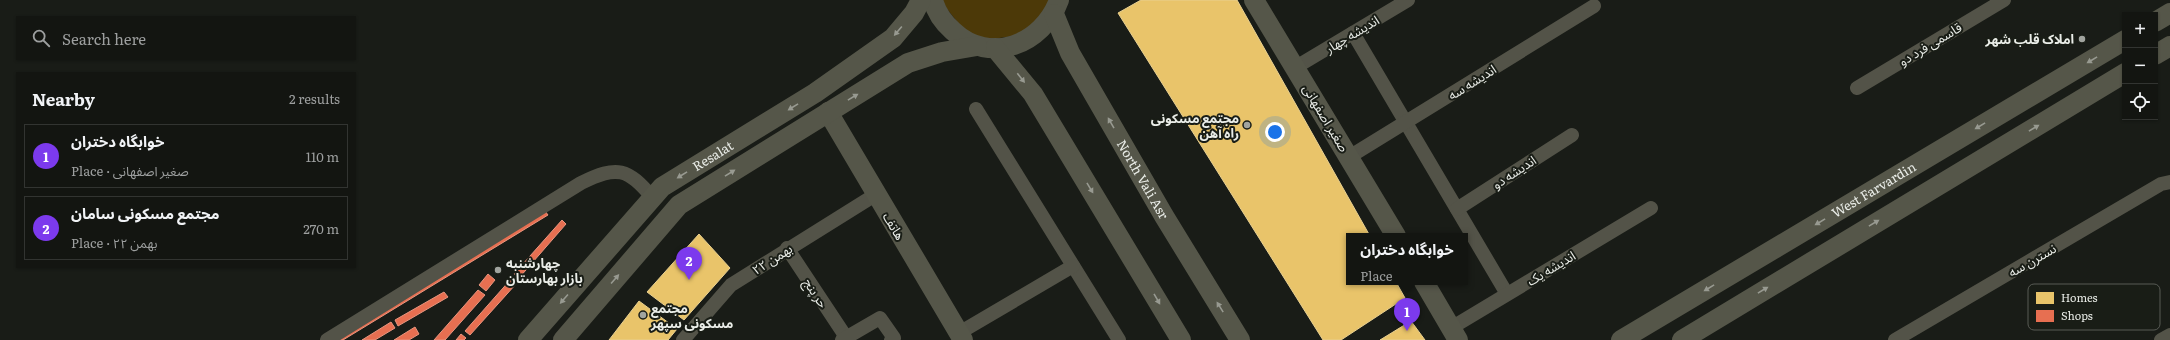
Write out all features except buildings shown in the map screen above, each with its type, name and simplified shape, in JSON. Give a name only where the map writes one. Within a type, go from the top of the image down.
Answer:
[{"type":"main road","name":"Resalat","points":[[528,340],[662,187],[815,93],[893,38],[914,13],[921,0]]},
{"type":"main road","points":[[933,0],[944,23],[958,36],[986,47],[1033,94],[1181,340]]},
{"type":"main road","name":"صغیر اصفهانی","points":[[1254,0],[1296,67],[1394,233]]},
{"type":"main road","points":[[2168,0],[2170,4]]},
{"type":"main road","name":"Resalat","points":[[562,340],[679,204],[908,63],[942,52],[1018,44],[1039,33],[1057,7]]},
{"type":"main road","name":"North Vali Asr","points":[[1057,7],[1070,53],[1164,216],[1240,340]]},
{"type":"main road","points":[[2158,20],[2170,13]]},
{"type":"main road","name":"West Farvardin","points":[[1622,340],[2122,42]]},
{"type":"main road","points":[[2158,53],[2170,46]]},
{"type":"main road","points":[[2158,65],[2170,65]]},
{"type":"main road","points":[[1682,340],[2122,75]]},
{"type":"main road","name":"هاتف","points":[[828,112],[875,195],[961,336]]},
{"type":"main road","points":[[1803,233],[1818,257]]},
{"type":"main road","points":[[1426,285],[1454,334]]},
{"type":"street","name":"اندیشه چهار","points":[[1296,67],[1408,0]]},
{"type":"street","name":"قاسمی فرد دو","points":[[1856,88],[2004,0]]},
{"type":"street","name":"اندیشه سه","points":[[1349,157],[1594,6]]},
{"type":"street","points":[[1353,33],[1507,294]]},
{"type":"street","points":[[976,109],[1119,340]]},
{"type":"street","name":"اندیشه دو","points":[[1456,209],[1572,135]]},
{"type":"street","points":[[327,340],[581,182],[598,174],[619,171],[636,178],[653,198]]},
{"type":"street","name":"نسترن سه","points":[[1895,340],[2161,184],[2170,182]]},
{"type":"street","name":"۲۲ بهمن","points":[[683,340],[731,285],[787,248],[875,195]]},
{"type":"street","name":"اندیشه یک","points":[[1454,334],[1507,294],[1651,208]]},
{"type":"street","name":"حر پنج","points":[[787,248],[844,339]]},
{"type":"street","points":[[961,336],[1073,266]]},
{"type":"street","points":[[844,339],[880,318],[894,338],[891,340]]},
{"type":"street","points":[[2161,340],[2170,335]]},
{"type":"shaded area","points":[[940,0],[1051,0],[1049,6],[1022,35],[984,40],[966,33]]},
{"type":"place","name":"املاک قلب شهر","points":[[2082,39]]},
{"type":"place","name":"مجتمع مسکونی راه آهن","points":[[1247,125]]},
{"type":"place","name":"چهارشنبه بازار بهارستان","points":[[498,270]]},
{"type":"place","name":"مجتمع مسکونی سامان","points":[[689,280]]},
{"type":"place","name":"مجتمع مسکونی سپهر","points":[[643,315]]},
{"type":"place","name":"خوابگاه دختران","points":[[1407,331]]}]
